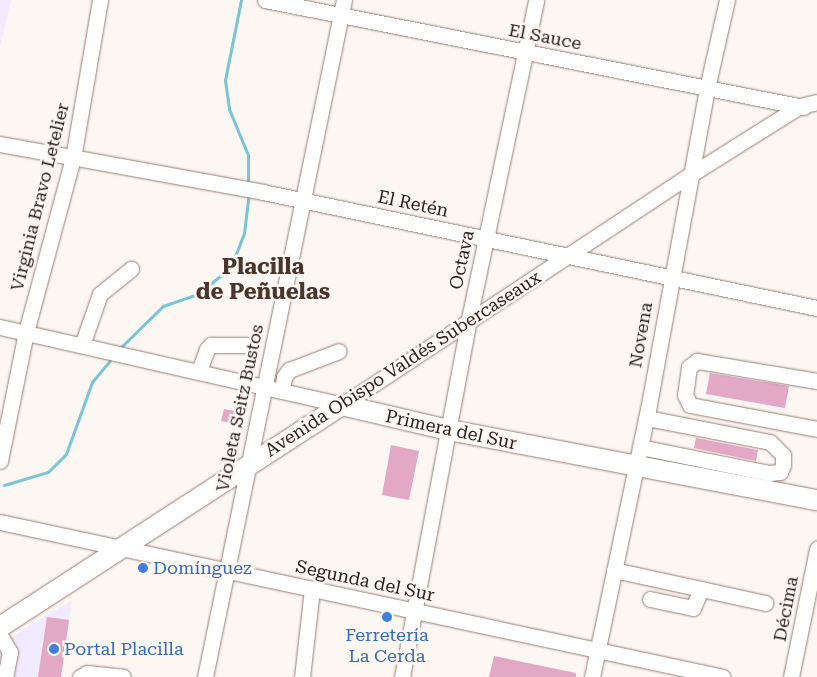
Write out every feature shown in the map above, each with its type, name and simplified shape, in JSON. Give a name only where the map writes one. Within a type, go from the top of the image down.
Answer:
[{"type":"main road","name":"Primera del Sur","points":[[342,405],[449,430],[638,456],[817,500]]},
{"type":"main road","name":"Avenida Obispo Valdés Subercaseaux","points":[[0,627],[342,405]]},
{"type":"street","name":"Virginia Bravo Letelier","points":[[0,461],[26,332],[73,158],[100,0]]},
{"type":"street","name":"El Sauce","points":[[265,0],[343,8],[525,52],[706,88],[810,105]]},
{"type":"street","name":"Octava","points":[[402,677],[416,611],[469,320],[536,0]]},
{"type":"street","name":"Novena","points":[[592,677],[646,418],[670,277],[706,88],[727,0]]},
{"type":"street","name":"Violeta Seitz Bustos","points":[[205,677],[343,8]]},
{"type":"street","name":"Avenida Obispo Valdés Subercaseaux","points":[[342,405],[690,175],[810,105],[817,90]]},
{"type":"street","name":"El Retén","points":[[0,144],[263,192],[817,308]]},
{"type":"street","points":[[82,345],[100,294],[131,269]]},
{"type":"street","name":"Primera del Sur","points":[[0,327],[264,385],[342,405]]},
{"type":"street","points":[[199,371],[207,348],[211,345],[250,345]]},
{"type":"street","points":[[282,390],[289,370],[339,352]]},
{"type":"street","points":[[817,381],[697,361],[689,367],[685,395],[690,406],[817,429]]},
{"type":"street","points":[[638,456],[769,473],[780,472],[783,465],[783,455],[770,442],[646,418]]},
{"type":"street","name":"Segunda del Sur","points":[[0,522],[119,550],[312,589],[723,677]]},
{"type":"street","name":"Décima","points":[[791,677],[817,549]]},
{"type":"street","points":[[614,570],[766,603]]},
{"type":"street","points":[[302,677],[312,589]]},
{"type":"street","points":[[650,599],[693,608],[701,589]]},
{"type":"street","points":[[0,635],[9,648],[4,662],[5,677]]},
{"type":"street","points":[[80,677],[87,673],[123,677]]},
{"type":"shaded area","points":[[0,0],[11,0],[0,47]]},
{"type":"shaded area","points":[[72,600],[61,677],[0,677],[0,644]]},
{"type":"building","points":[[710,373],[789,386],[785,408],[706,394]]},
{"type":"building","points":[[224,409],[240,412],[238,424],[221,421]]},
{"type":"building","points":[[696,438],[758,450],[756,461],[694,448]]},
{"type":"building","points":[[391,445],[419,451],[409,500],[382,495]]},
{"type":"building","name":"Portal Placilla","points":[[47,617],[69,620],[61,677],[38,677]]},
{"type":"building","points":[[494,656],[576,673],[576,677],[489,677]]},
{"type":"waterway","points":[[241,0],[225,80],[229,109],[248,155],[248,184]]},
{"type":"waterway","points":[[119,349],[163,306],[198,294],[231,267],[244,233],[249,195]]},
{"type":"waterway","points":[[4,485],[48,472],[66,454],[92,382],[112,358]]},
{"type":"place","name":"Domínguez","points":[[143,568]]},
{"type":"place","name":"Ferretería La Cerda","points":[[387,617]]},
{"type":"place","name":"Portal Placilla","points":[[54,649]]},
{"type":"district","name":"Placilla de Peñuelas","points":[[263,278]]}]
